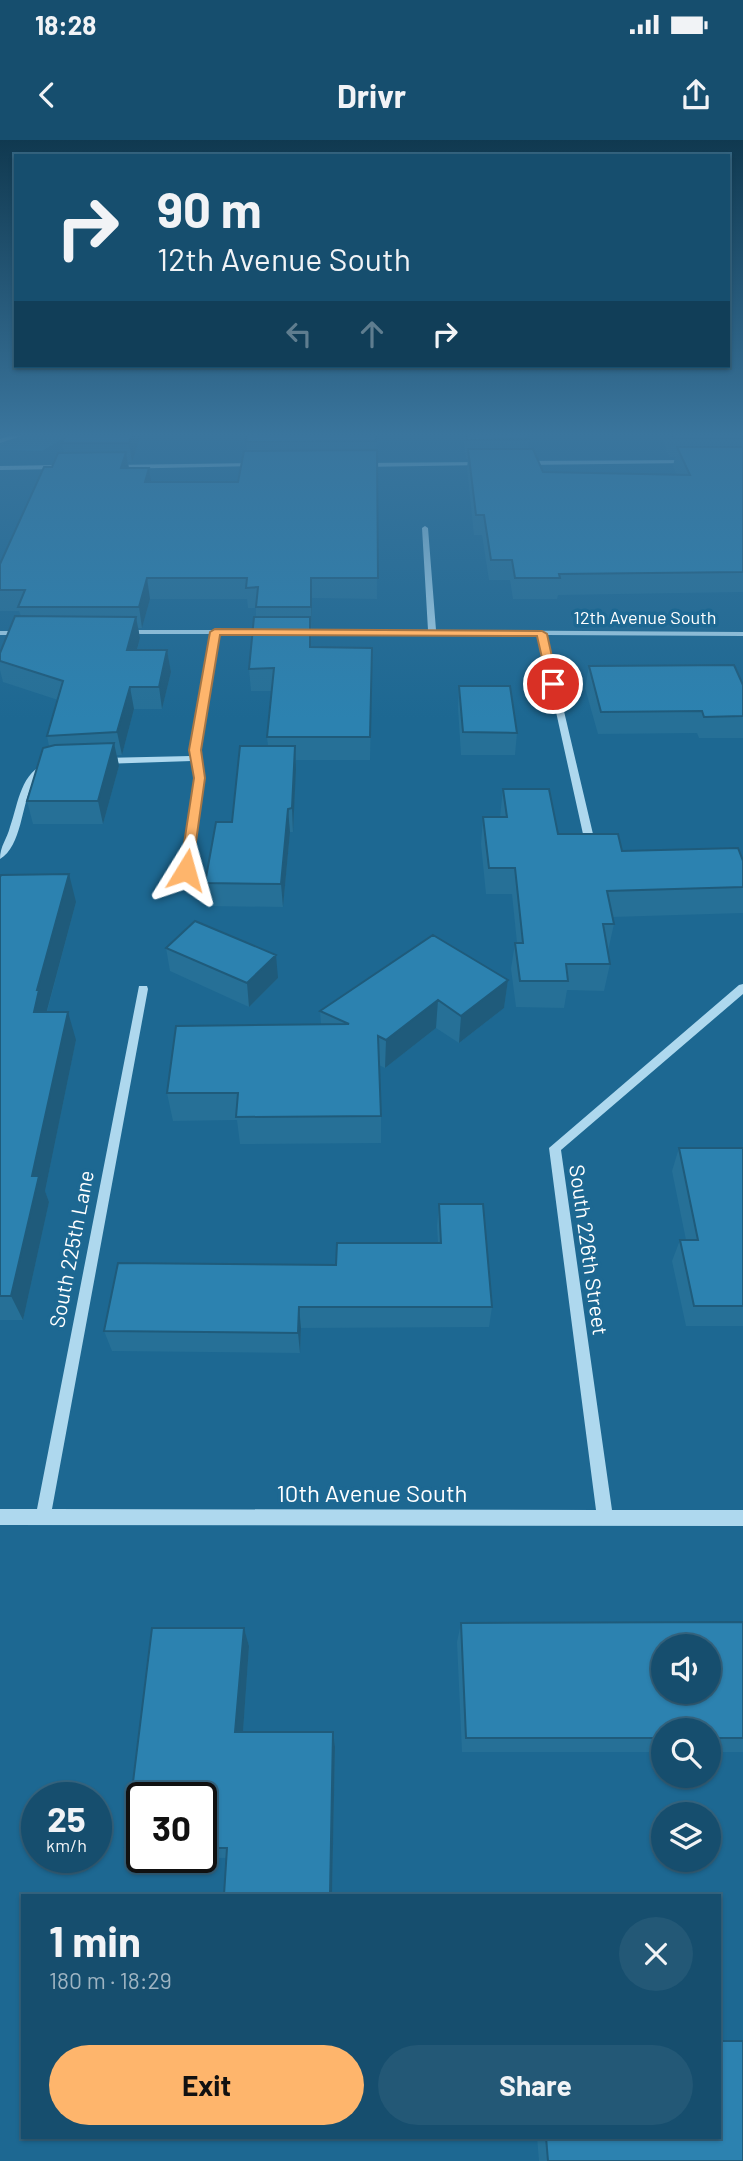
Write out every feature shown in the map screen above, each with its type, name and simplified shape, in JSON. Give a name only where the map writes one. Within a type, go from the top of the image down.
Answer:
[{"type":"street","points":[[425,529],[432,633]]},
{"type":"street","name":"12th Avenue South","points":[[108,632],[743,634]]},
{"type":"street","points":[[186,870],[199,778],[195,750],[215,632]]},
{"type":"street","points":[[0,633],[40,633]]},
{"type":"street","points":[[542,634],[588,834]]},
{"type":"street","name":"South 226th Street","points":[[605,1518],[555,1148],[743,988]]},
{"type":"street","name":"South 225th Lane","points":[[43,1516],[143,989]]},
{"type":"street","name":"10th Avenue South","points":[[0,1517],[743,1518]]},
{"type":"lane","points":[[87,761],[196,758]]},
{"type":"lane","points":[[0,856],[13,833],[29,780],[38,768],[60,762]]},
{"type":"building","points":[[16,529],[378,529],[378,578],[311,578],[311,607],[256,607],[258,587],[246,588],[247,578],[147,578],[139,607],[18,607],[25,590],[0,590],[0,564]]},
{"type":"building","points":[[486,529],[743,529],[743,572],[559,574],[560,578],[515,578],[512,560],[491,560]]},
{"type":"building","points":[[15,616],[136,617],[127,650],[167,650],[159,687],[130,687],[117,732],[47,736],[63,681],[0,661],[0,653]]},
{"type":"building","points":[[254,617],[310,617],[310,647],[372,648],[370,737],[267,737],[274,668],[249,669]]},
{"type":"building","points":[[734,665],[743,685],[743,716],[704,717],[702,711],[601,712],[589,666]]},
{"type":"building","points":[[459,686],[510,686],[517,733],[463,732]]},
{"type":"building","points":[[114,743],[98,801],[27,801],[43,748],[55,745]]},
{"type":"building","points":[[240,746],[295,746],[292,808],[288,809],[281,884],[205,883],[216,822],[232,822]]},
{"type":"building","points":[[503,789],[549,789],[558,834],[618,834],[622,851],[738,848],[743,861],[743,887],[607,891],[614,924],[603,924],[610,964],[566,964],[568,981],[520,981],[515,943],[523,943],[515,868],[489,868],[483,817],[507,817]]},
{"type":"building","points":[[69,874],[37,990],[34,1012],[68,1012],[32,1176],[39,1176],[11,1296],[0,1296],[0,877]]},
{"type":"building","points":[[195,921],[276,955],[247,983],[166,948]]},
{"type":"building","points":[[433,935],[508,980],[461,1016],[438,1000],[386,1040],[378,1036],[381,1116],[236,1117],[238,1093],[167,1093],[176,1026],[349,1024],[320,1011]]},
{"type":"building","points":[[679,1148],[743,1148],[743,1306],[694,1306],[680,1240],[698,1240]]},
{"type":"building","points":[[439,1204],[483,1204],[492,1307],[299,1307],[298,1333],[104,1331],[118,1263],[336,1265],[337,1243],[441,1243]]},
{"type":"building","points":[[743,1622],[743,1738],[721,1738],[721,1718],[651,1718],[651,1738],[466,1738],[461,1623]]},
{"type":"building","points":[[152,1628],[244,1628],[235,1732],[333,1732],[330,1894],[224,1894],[227,1848],[217,1848],[217,1782],[133,1782]]},
{"type":"building","points":[[721,2041],[743,2041],[743,2161],[548,2161],[546,2139],[721,2139]]},
{"type":"route","points":[[186,870],[199,778],[195,750],[215,632],[542,634],[553,684]]}]
